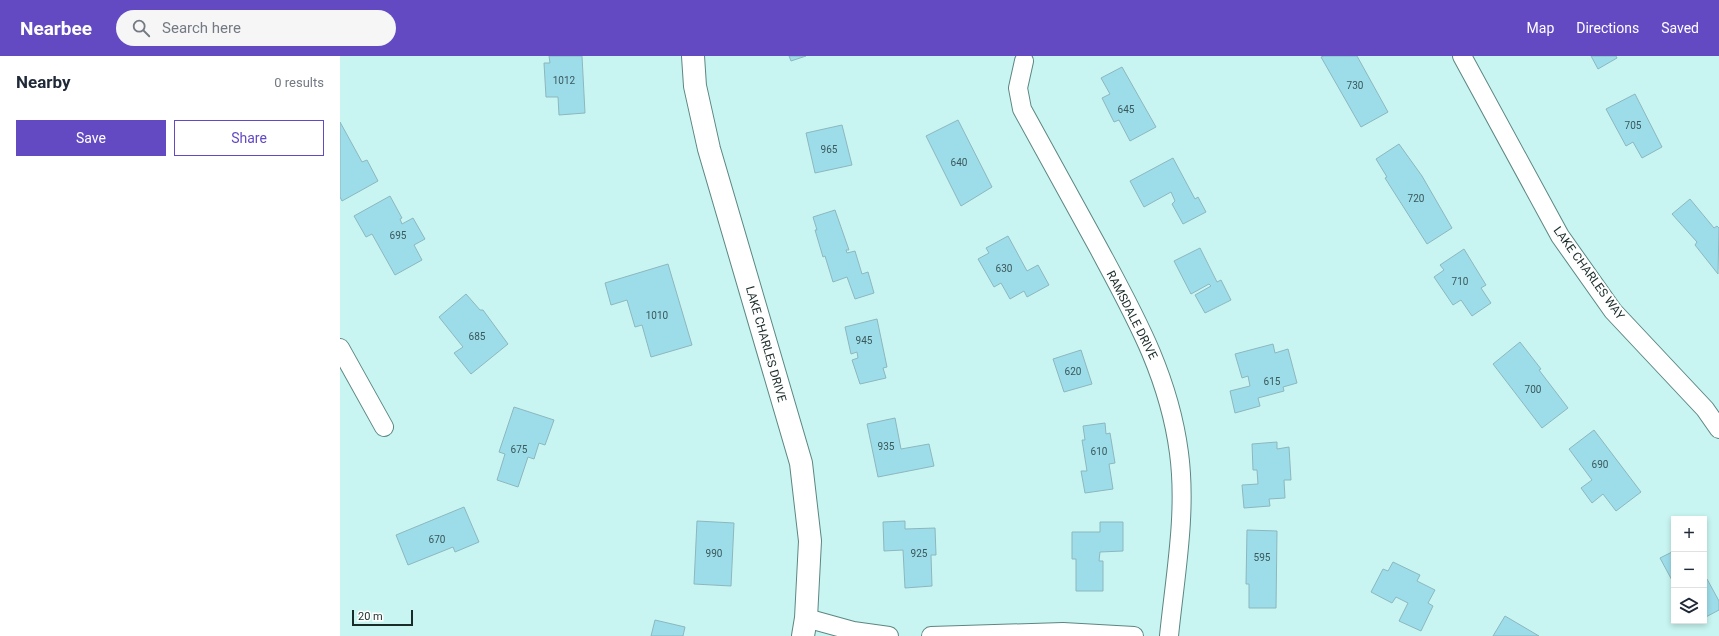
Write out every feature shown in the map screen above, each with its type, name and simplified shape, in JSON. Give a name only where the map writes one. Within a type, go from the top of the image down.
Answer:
[{"type":"street","name":"LAKE CHARLES DRIVE","points":[[693,56],[696,86],[709,149],[801,463],[810,541],[804,627]]},
{"type":"street","name":"LAKE CHARLES WAY","points":[[1462,56],[1560,236],[1614,311],[1705,409],[1719,430]]},
{"type":"street","name":"RAMSDALE DRIVE","points":[[1024,61],[1018,88],[1022,109],[1141,326],[1159,369],[1171,407],[1180,453],[1182,507],[1169,636]]},
{"type":"street","points":[[340,348],[384,427]]},
{"type":"street","points":[[804,627],[889,636]]},
{"type":"street","points":[[932,636],[1063,632],[1134,636]]},
{"type":"building","points":[[549,56],[582,56],[585,113],[559,115],[558,97],[546,97],[544,63],[550,63]]},
{"type":"building","points":[[789,56],[806,56],[791,61]]},
{"type":"building","points":[[1357,56],[1388,112],[1361,127],[1321,57]]},
{"type":"building","points":[[1591,56],[1616,56],[1617,58],[1598,69]]},
{"type":"building","points":[[1122,67],[1156,127],[1130,141],[1119,120],[1114,122],[1102,98],[1110,94],[1101,78]]},
{"type":"building","points":[[1635,94],[1662,147],[1642,158],[1633,142],[1626,146],[1606,109]]},
{"type":"building","points":[[958,120],[992,187],[961,206],[926,136]]},
{"type":"building","points":[[340,122],[362,162],[367,160],[378,181],[342,201],[340,197]]},
{"type":"building","points":[[842,125],[852,165],[815,173],[806,133]]},
{"type":"building","points":[[1399,144],[1422,176],[1452,228],[1427,244],[1385,178],[1387,177],[1376,159]]},
{"type":"building","points":[[1173,158],[1195,199],[1198,197],[1206,212],[1183,224],[1172,204],[1175,201],[1171,192],[1144,207],[1130,181]]},
{"type":"building","points":[[390,196],[402,218],[400,219],[402,224],[413,218],[425,239],[414,245],[422,260],[395,275],[372,234],[366,237],[354,216]]},
{"type":"building","points":[[1690,199],[1714,228],[1717,226],[1719,228],[1718,274],[1695,245],[1697,242],[1672,214]]},
{"type":"building","points":[[835,210],[849,250],[846,250],[847,253],[855,251],[862,274],[868,272],[874,293],[855,299],[847,277],[833,282],[825,256],[823,257],[815,230],[817,230],[813,217]]},
{"type":"building","points":[[1008,236],[1027,271],[1038,265],[1049,285],[1027,297],[1024,291],[1010,299],[1001,283],[994,287],[978,259],[989,253],[986,248]]},
{"type":"building","points":[[1200,248],[1217,282],[1221,280],[1231,300],[1205,313],[1195,295],[1211,286],[1209,284],[1191,294],[1174,261]]},
{"type":"building","points":[[1464,249],[1486,285],[1481,288],[1491,303],[1472,316],[1461,300],[1453,305],[1434,277],[1444,270],[1440,265]]},
{"type":"building","points":[[668,264],[692,345],[651,357],[642,325],[635,327],[627,300],[611,305],[605,283]]},
{"type":"building","points":[[466,294],[480,310],[483,310],[508,344],[471,374],[454,353],[463,347],[439,317]]},
{"type":"building","points":[[877,319],[887,367],[883,368],[886,378],[860,384],[852,360],[858,358],[857,352],[851,354],[845,327]]},
{"type":"building","points":[[1520,342],[1568,408],[1542,428],[1493,364]]},
{"type":"building","points":[[1273,344],[1275,353],[1288,349],[1297,383],[1283,387],[1284,391],[1258,398],[1260,406],[1235,413],[1230,391],[1250,386],[1248,376],[1242,378],[1235,354]]},
{"type":"building","points":[[1081,350],[1092,384],[1064,392],[1053,359]]},
{"type":"building","points":[[514,407],[554,420],[545,445],[539,443],[534,459],[528,457],[518,487],[497,480],[505,454],[499,452]]},
{"type":"building","points":[[895,418],[901,449],[929,444],[934,466],[878,477],[867,424]]},
{"type":"building","points":[[1105,423],[1106,434],[1110,433],[1115,463],[1109,464],[1113,489],[1085,493],[1081,471],[1087,471],[1082,440],[1085,440],[1083,426]]},
{"type":"building","points":[[1594,430],[1641,492],[1616,511],[1603,494],[1592,503],[1581,488],[1592,480],[1569,449]]},
{"type":"building","points":[[1277,442],[1277,449],[1289,447],[1291,480],[1284,480],[1285,498],[1269,499],[1270,506],[1244,508],[1242,485],[1258,484],[1257,470],[1253,470],[1252,444]]},
{"type":"building","points":[[464,507],[479,542],[455,552],[453,547],[408,565],[396,535]]},
{"type":"building","points":[[697,521],[734,523],[731,586],[694,584]]},
{"type":"building","points":[[905,521],[905,529],[935,528],[936,555],[931,555],[932,586],[905,588],[903,550],[884,551],[883,522]]},
{"type":"building","points":[[1100,522],[1123,522],[1123,551],[1100,552],[1099,561],[1103,561],[1103,591],[1076,591],[1076,559],[1072,559],[1072,532],[1100,532]]},
{"type":"building","points":[[1247,530],[1277,531],[1276,608],[1249,608],[1249,584],[1246,584]]},
{"type":"building","points":[[1671,552],[1671,578],[1660,558]]},
{"type":"building","points":[[1393,562],[1420,575],[1417,581],[1435,590],[1428,603],[1433,606],[1421,631],[1399,621],[1408,603],[1396,597],[1392,603],[1371,592],[1383,569],[1388,571]]},
{"type":"building","points":[[1707,579],[1719,601],[1719,610],[1707,616]]},
{"type":"building","points":[[1505,616],[1539,636],[1493,636]]},
{"type":"building","points":[[655,620],[685,627],[683,636],[651,636]]}]
